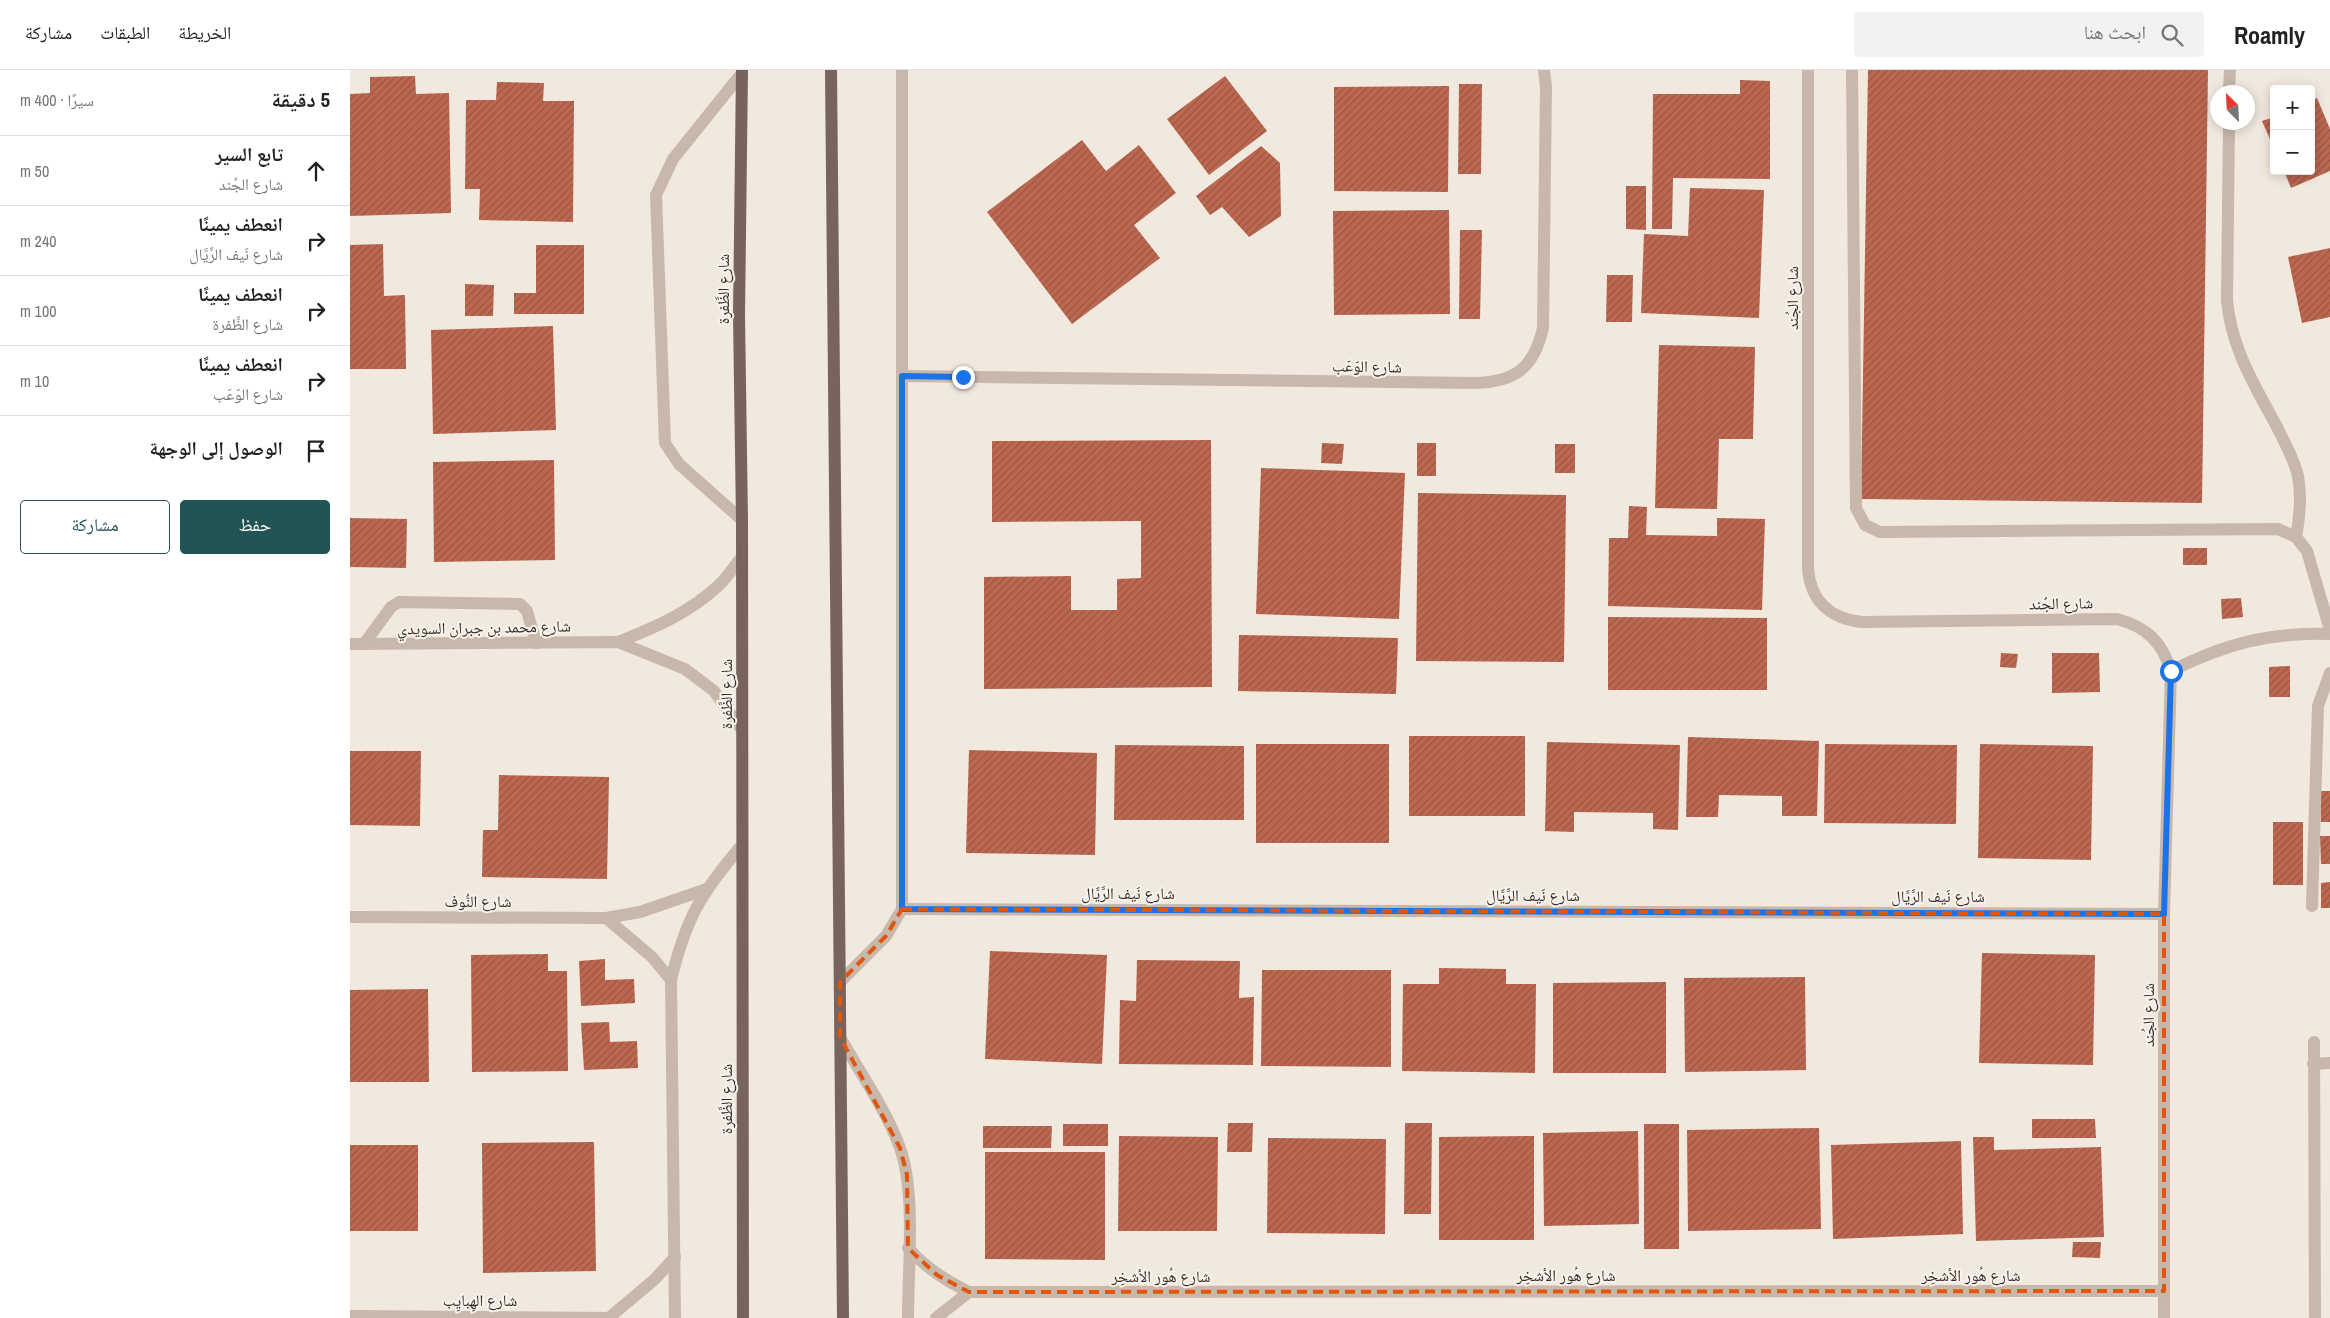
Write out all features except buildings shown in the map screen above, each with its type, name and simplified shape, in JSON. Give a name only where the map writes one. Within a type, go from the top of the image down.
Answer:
[{"type":"main road","points":[[831,70],[843,1318]]},
{"type":"main road","name":"شارع الظَّفرة","points":[[742,72],[739,315],[742,520],[743,1318]]},
{"type":"street","points":[[840,982],[893,928],[902,909],[902,70]]},
{"type":"street","name":"شارع الوَعَب","points":[[902,376],[1494,383],[1513,376],[1528,364],[1539,347],[1543,328],[1546,87],[1544,70]]},
{"type":"street","name":"شارع الجُند","points":[[1808,70],[1808,568],[1809,582],[1813,594],[1821,605],[1833,615],[1846,620],[1861,622],[2117,619],[2145,630],[2156,640],[2166,654],[2171,671],[2164,914],[2164,1318]]},
{"type":"street","points":[[1852,70],[1856,508],[1864,526],[1880,532],[2278,529],[2296,537],[2307,551],[2330,630]]},
{"type":"street","points":[[2230,70],[2230,85]]},
{"type":"street","points":[[742,72],[673,159],[656,195],[665,443],[679,464],[742,520]]},
{"type":"street","points":[[2229,130],[2227,300],[2229,322],[2243,363],[2288,449],[2298,475],[2301,503],[2296,537]]},
{"type":"street","name":"شارع محمد بن جبران السويدي","points":[[350,644],[618,642],[658,626],[688,609],[718,586],[742,557]]},
{"type":"street","points":[[364,644],[391,607],[399,602],[520,604],[528,612],[536,643]]},
{"type":"street","points":[[2171,671],[2232,644],[2298,633],[2330,634]]},
{"type":"street","name":"شارع محمد بن جبران السويدي","points":[[618,642],[685,669],[714,691],[742,730]]},
{"type":"street","points":[[2312,906],[2318,706],[2330,673]]},
{"type":"street","points":[[675,1318],[672,980],[679,945],[696,904],[742,845]]},
{"type":"street","name":"شارع النُّوف","points":[[350,917],[606,918],[666,904],[707,888]]},
{"type":"street","name":"شارع نَيف الرَّيَّال","points":[[902,909],[2164,914]]},
{"type":"street","points":[[606,918],[652,957],[672,980]]},
{"type":"street","points":[[840,1037],[891,1126],[900,1148],[907,1175],[908,1318]]},
{"type":"street","points":[[2314,1042],[2315,1318]]},
{"type":"street","points":[[2313,1064],[2330,1063]]},
{"type":"street","name":"شارع هُور الأشخِر","points":[[908,1248],[922,1263],[938,1275],[969,1292],[2164,1291]]},
{"type":"street","name":"شارع الهِبايِب","points":[[350,1316],[611,1317],[648,1285],[675,1257]]},
{"type":"street","points":[[936,1318],[969,1292]]},
{"type":"highlighted area","points":[[902,909],[2164,914],[2164,1291],[969,1292],[937,1275],[908,1248],[907,1175],[900,1148],[840,1037],[840,982],[886,936]]},
{"type":"route","points":[[963,377],[902,376],[902,909],[2164,914],[2171,671]]}]
